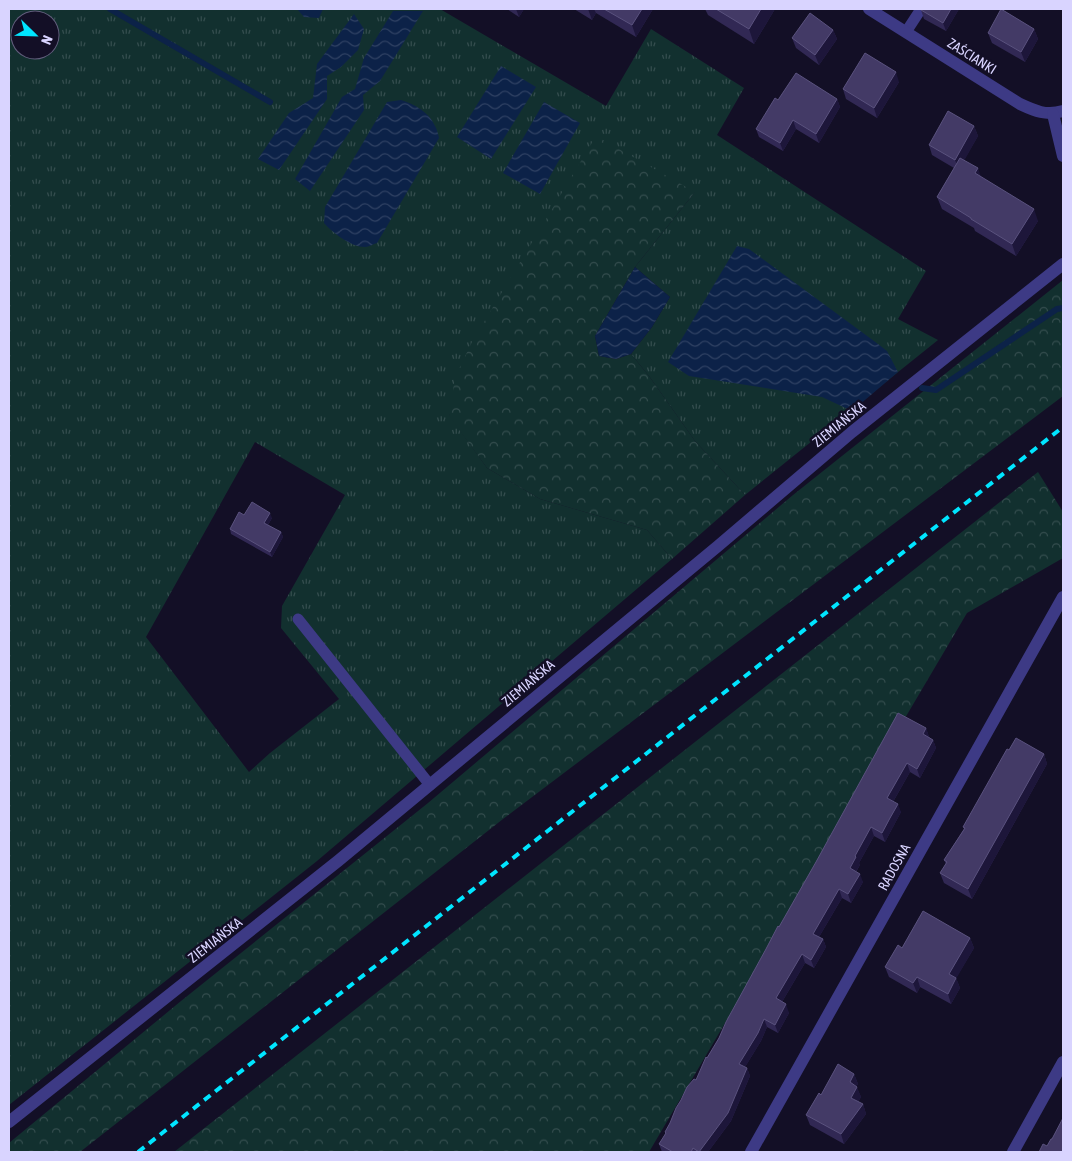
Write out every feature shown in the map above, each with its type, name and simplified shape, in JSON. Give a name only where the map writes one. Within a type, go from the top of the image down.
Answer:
[{"type":"street","name":"ZAŚCIANKI","points":[[869,9],[1020,104],[1036,111],[1058,113]]},
{"type":"street","points":[[1058,113],[1063,156]]},
{"type":"street","name":"ZIEMIAŃSKA","points":[[9,1122],[338,861],[718,546],[852,432],[1063,264]]},
{"type":"street","name":"RADOSNA","points":[[751,1152],[1063,597]]},
{"type":"street","points":[[1013,1152],[1063,1062]]},
{"type":"lane","points":[[906,32],[921,9]]},
{"type":"lane","points":[[298,619],[430,785]]},
{"type":"green space","points":[[9,9],[440,9],[606,106],[651,29],[744,88],[717,135],[926,271],[898,319],[938,340],[745,495],[695,441],[631,354],[652,327],[670,297],[635,267],[695,192],[449,415],[487,468],[540,499],[647,530],[672,559],[317,861],[9,1105]],"holes":[[[255,442],[345,495],[282,606],[281,628],[339,699],[270,753],[249,772],[146,637]]]},
{"type":"green space","points":[[596,136],[695,192],[635,267],[595,336],[599,356],[616,359],[631,354],[695,441],[745,495],[672,559],[647,530],[540,499],[487,468],[449,416],[455,377],[472,342]]},
{"type":"green space","points":[[1063,280],[1063,396],[503,819],[80,1152],[9,1152],[9,1143],[181,1001],[428,803],[793,495]]},
{"type":"green space","points":[[1038,472],[1063,512],[1063,558],[967,613],[649,1152],[174,1152]]},
{"type":"water","points":[[297,9],[323,9],[319,18],[304,17]]},
{"type":"water","points":[[393,11],[423,11],[380,81],[363,95],[364,110],[310,191],[295,179],[342,97],[355,89],[364,58]]},
{"type":"water","points":[[354,14],[364,29],[358,50],[341,67],[327,76],[327,99],[279,170],[258,159],[289,113],[313,98],[317,64]]},
{"type":"water","points":[[501,66],[536,87],[491,159],[457,137]]},
{"type":"water","points":[[401,100],[416,106],[429,117],[436,127],[439,138],[377,243],[366,247],[354,245],[332,231],[324,223],[325,207],[387,102]]},
{"type":"water","points":[[544,102],[580,123],[540,194],[503,173]]},
{"type":"water","points":[[737,246],[749,249],[887,351],[898,372],[852,411],[822,397],[689,376],[668,362]]},
{"type":"water","points":[[635,267],[670,297],[652,327],[631,354],[616,359],[599,356],[595,336]]},
{"type":"building","points":[[604,9],[642,9],[632,25]]},
{"type":"building","points":[[716,9],[761,9],[749,29]]},
{"type":"building","points":[[922,9],[951,9],[943,23]]},
{"type":"building","points":[[1001,9],[1034,29],[1021,52],[988,33]]},
{"type":"building","points":[[810,13],[833,30],[815,55],[792,38]]},
{"type":"building","points":[[865,53],[896,72],[874,108],[843,89]]},
{"type":"building","points":[[796,73],[837,99],[816,134],[793,120],[780,143],[756,129],[775,98],[778,100]]},
{"type":"building","points":[[948,111],[974,126],[955,160],[929,145]]},
{"type":"building","points":[[960,158],[978,168],[975,173],[1034,209],[1012,244],[937,197]]},
{"type":"building","points":[[252,502],[270,513],[264,523],[281,532],[270,552],[230,529],[239,512],[244,515]]},
{"type":"building","points":[[898,713],[926,728],[923,734],[933,740],[917,769],[907,763],[887,798],[898,804],[882,833],[871,827],[855,856],[850,868],[860,874],[848,894],[839,889],[813,934],[823,939],[811,960],[802,954],[776,998],[786,1004],[775,1025],[764,1019],[758,1033],[739,1064],[747,1068],[728,1113],[699,1152],[693,1148],[691,1152],[673,1152],[659,1144],[666,1133],[676,1108],[687,1087],[694,1079],[696,1080],[706,1057],[719,1038],[778,926],[816,862]]},
{"type":"building","points":[[1016,738],[1044,754],[968,889],[940,873],[947,862],[944,860],[965,828],[963,827],[1007,749],[1009,750]]},
{"type":"building","points":[[923,911],[970,938],[949,974],[956,978],[948,994],[917,977],[913,983],[885,967],[898,945],[902,948]]},
{"type":"building","points":[[838,1064],[854,1074],[850,1082],[857,1087],[851,1098],[863,1104],[841,1134],[806,1115],[819,1093],[821,1095]]},
{"type":"building","points":[[1063,1118],[1063,1152],[1039,1152],[1043,1144],[1047,1146],[1052,1139]]},
{"type":"waterway","points":[[110,9],[270,102]]},
{"type":"waterway","points":[[922,388],[936,390],[1057,309],[1063,308]]},
{"type":"railway","points":[[138,1152],[1063,427]]}]
